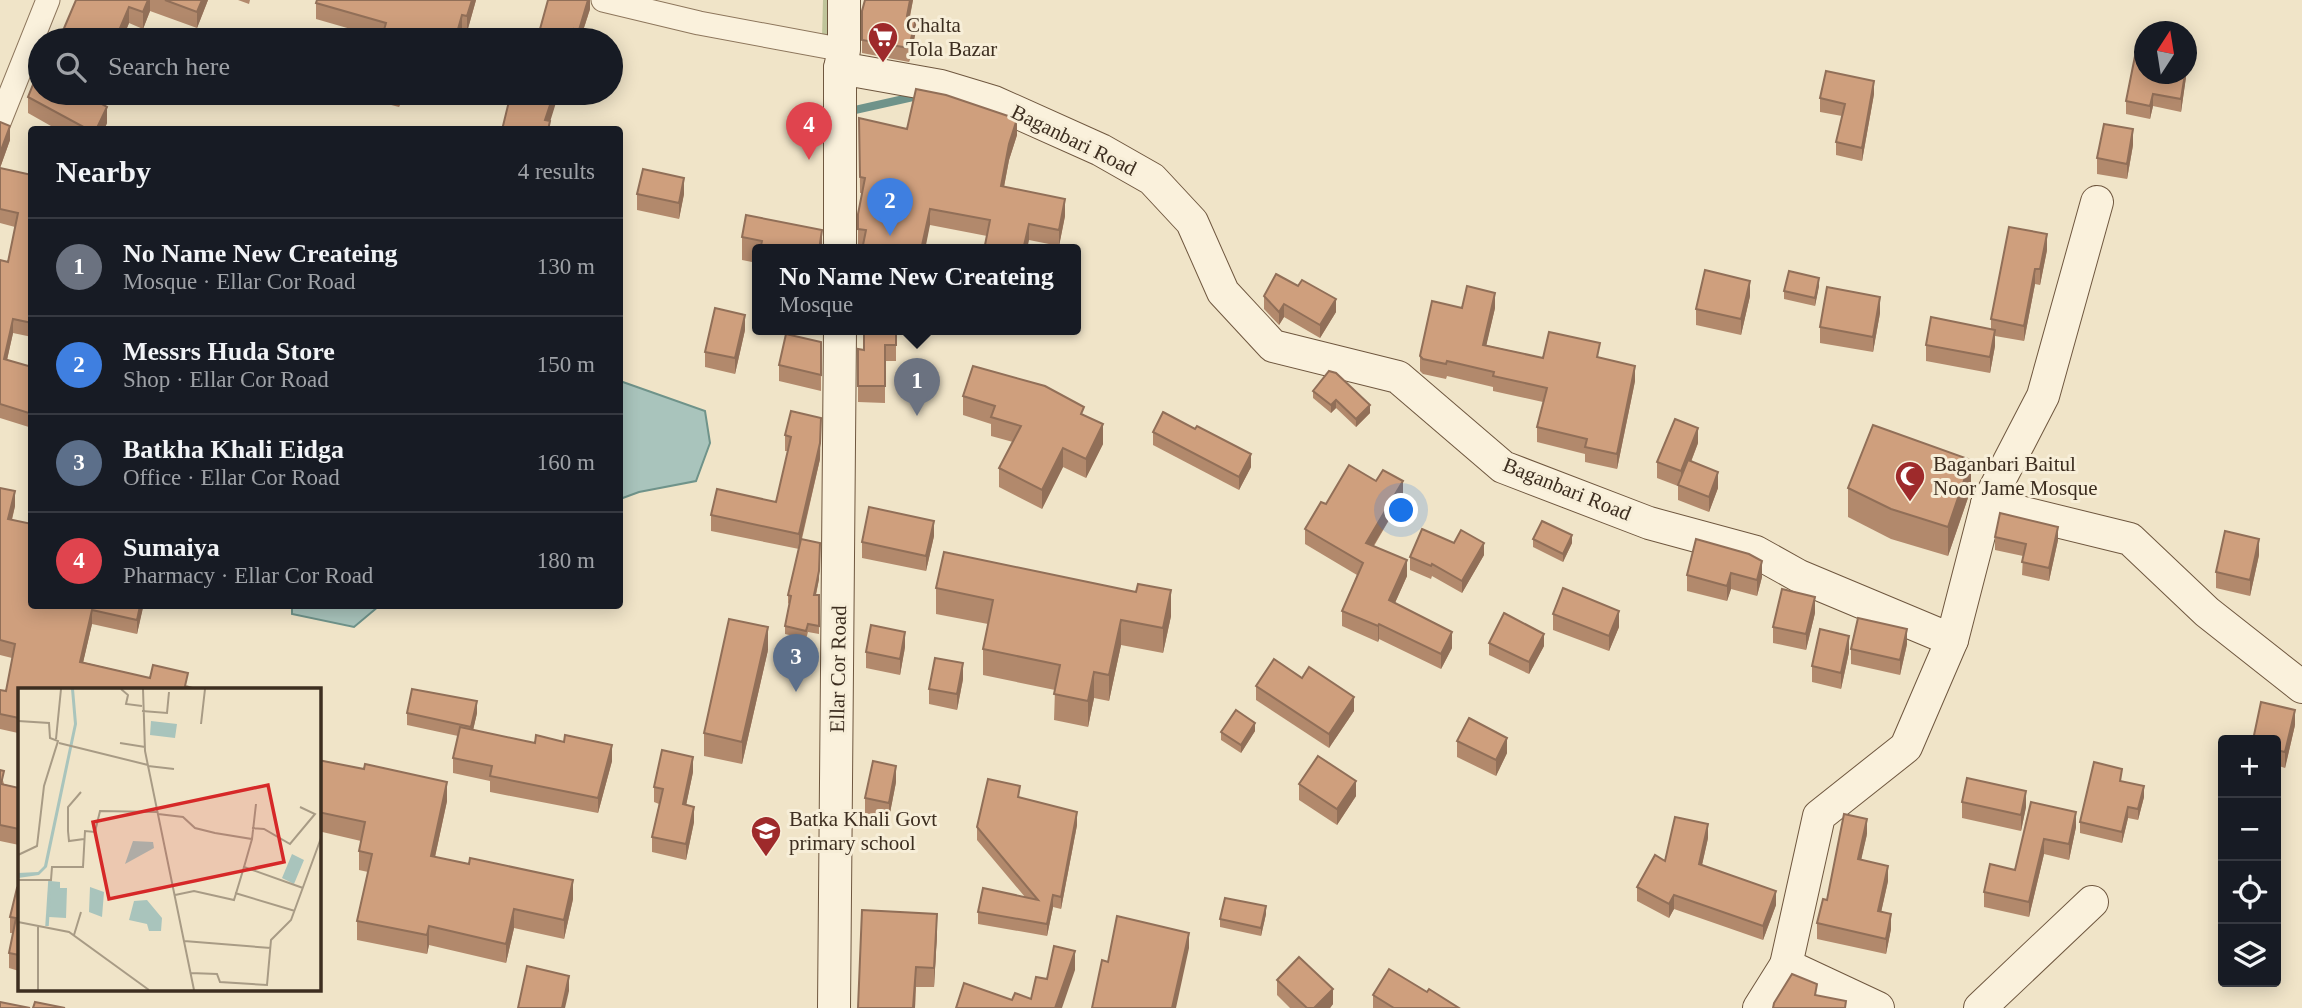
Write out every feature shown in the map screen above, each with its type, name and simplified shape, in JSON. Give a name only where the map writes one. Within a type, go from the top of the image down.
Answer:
[{"type":"street","points":[[37,28],[48,0]]},
{"type":"street","points":[[603,0],[842,59]]},
{"type":"street","points":[[840,244],[844,0]]},
{"type":"street","points":[[0,120],[28,50]]},
{"type":"street","name":"Baganbari Road","points":[[842,59],[995,102],[1101,150],[1152,179],[1192,222],[1223,292],[1273,346],[1398,377],[1503,467],[1648,523],[1756,552],[1799,576],[1952,640]]},
{"type":"street","points":[[1759,1008],[1786,965],[1819,816],[1906,747],[1952,640],[1987,504],[2043,396],[2097,202]]},
{"type":"street","name":"Ellar Cor Road","points":[[834,1008],[840,335]]},
{"type":"street","points":[[1987,504],[2130,539],[2207,612],[2302,687]]},
{"type":"street","points":[[1980,1008],[2092,902]]},
{"type":"street","points":[[1786,965],[1878,1008]]},
{"type":"green space","points":[[823,0],[838,0],[837,39],[822,38]]},
{"type":"water","points":[[623,382],[705,411],[710,443],[696,481],[639,492],[623,498]]},
{"type":"water","points":[[292,609],[375,609],[354,627],[292,614]]},
{"type":"building","points":[[76,0],[148,0],[143,12],[129,7],[120,28],[64,28]]},
{"type":"building","points":[[165,0],[202,0],[197,12]]},
{"type":"building","points":[[317,0],[472,0],[467,16],[462,15],[458,28],[385,28],[386,23],[316,3]]},
{"type":"building","points":[[548,0],[588,0],[580,28],[540,28]]},
{"type":"building","points":[[865,0],[910,0],[907,16],[916,18],[909,48],[862,40],[862,11]]},
{"type":"building","points":[[2134,61],[2134,84],[2183,84],[2181,99],[2153,94],[2150,106],[2126,101]]},
{"type":"building","points":[[1826,71],[1874,81],[1862,148],[1836,142],[1845,104],[1820,98]]},
{"type":"building","points":[[916,89],[946,95],[1017,119],[1001,186],[1065,199],[1059,230],[1029,224],[1024,244],[985,244],[990,220],[930,209],[922,244],[863,244],[866,230],[858,229],[865,178],[860,177],[859,118],[907,129]]},
{"type":"building","points":[[43,105],[107,107],[98,126],[82,126]]},
{"type":"building","points":[[508,105],[550,105],[545,120],[550,121],[549,126],[503,126]]},
{"type":"building","points":[[0,122],[10,126],[0,153]]},
{"type":"building","points":[[2104,124],[2133,129],[2127,164],[2097,158]]},
{"type":"building","points":[[0,168],[28,174],[28,322],[13,319],[4,359],[28,366],[28,413],[0,404],[0,260],[8,262],[18,213],[0,209]]},
{"type":"building","points":[[643,169],[684,178],[679,203],[637,194]]},
{"type":"building","points":[[746,215],[822,230],[820,244],[761,244],[762,241],[742,237]]},
{"type":"building","points":[[2009,227],[2047,234],[2040,269],[2035,269],[2024,326],[1991,319]]},
{"type":"building","points":[[1705,270],[1750,281],[1741,319],[1696,309]]},
{"type":"building","points":[[1789,271],[1819,278],[1815,298],[1784,291]]},
{"type":"building","points":[[1276,274],[1298,286],[1302,280],[1336,299],[1320,325],[1284,304],[1279,312],[1264,296]]},
{"type":"building","points":[[1467,286],[1495,293],[1483,345],[1543,358],[1549,332],[1600,343],[1597,357],[1635,366],[1617,454],[1585,447],[1587,439],[1537,427],[1547,388],[1493,376],[1494,372],[1447,361],[1446,364],[1420,356],[1432,301],[1462,308]]},
{"type":"building","points":[[1827,287],[1880,297],[1873,337],[1820,327]]},
{"type":"building","points":[[715,308],[745,315],[735,358],[705,352]]},
{"type":"building","points":[[1931,317],[1995,330],[1990,357],[1926,345]]},
{"type":"building","points":[[786,335],[821,342],[821,375],[779,365]]},
{"type":"building","points":[[864,335],[896,335],[896,345],[885,345],[885,386],[858,386],[858,349],[864,350]]},
{"type":"building","points":[[973,366],[1045,386],[1084,407],[1081,414],[1103,424],[1086,459],[1063,448],[1042,490],[999,468],[1021,426],[991,417],[995,406],[963,396]]},
{"type":"building","points":[[1329,371],[1336,373],[1370,405],[1356,419],[1336,400],[1331,405],[1313,391]]},
{"type":"building","points":[[791,411],[821,418],[820,443],[799,534],[711,515],[717,489],[776,502],[791,437],[785,435]]},
{"type":"building","points":[[1163,412],[1251,454],[1239,477],[1153,432]]},
{"type":"building","points":[[1675,419],[1698,428],[1681,471],[1657,462]]},
{"type":"building","points":[[1873,425],[1971,460],[1948,527],[1891,509],[1848,488]]},
{"type":"building","points":[[1688,460],[1718,472],[1709,497],[1678,485]]},
{"type":"building","points":[[1349,465],[1376,481],[1383,470],[1403,481],[1366,543],[1407,560],[1389,600],[1452,632],[1441,654],[1379,624],[1378,626],[1342,611],[1363,563],[1305,529],[1321,502],[1326,504]]},
{"type":"building","points":[[0,488],[15,491],[8,519],[28,523],[28,609],[139,609],[137,620],[92,610],[80,662],[150,678],[153,665],[188,673],[185,686],[192,688],[18,688],[18,718],[0,714],[0,690],[6,691],[15,644],[0,640]]},
{"type":"building","points":[[869,507],[934,521],[926,556],[862,542]]},
{"type":"building","points":[[2000,513],[2058,527],[2049,568],[2022,562],[2026,544],[1995,537]]},
{"type":"building","points":[[1542,521],[1572,535],[1563,554],[1533,539]]},
{"type":"building","points":[[1422,529],[1454,543],[1461,530],[1484,543],[1462,581],[1432,564],[1431,566],[1410,557]]},
{"type":"building","points":[[2225,531],[2259,539],[2250,580],[2216,572]]},
{"type":"building","points":[[801,539],[820,543],[819,571],[814,595],[819,595],[819,626],[808,624],[806,631],[785,626],[791,596],[788,595]]},
{"type":"building","points":[[1696,539],[1749,554],[1762,561],[1757,580],[1731,573],[1727,586],[1687,575]]},
{"type":"building","points":[[944,552],[1136,592],[1138,584],[1171,590],[1163,628],[1121,620],[1109,675],[1094,672],[1088,701],[1054,694],[1060,665],[983,649],[993,600],[936,588]]},
{"type":"building","points":[[1563,588],[1619,611],[1609,636],[1553,614]]},
{"type":"building","points":[[1782,589],[1815,597],[1806,634],[1773,627]]},
{"type":"building","points":[[1504,613],[1544,634],[1529,662],[1489,643]]},
{"type":"building","points":[[1858,618],[1907,629],[1900,660],[1851,649]]},
{"type":"building","points":[[729,619],[768,627],[742,742],[704,733]]},
{"type":"building","points":[[871,625],[905,632],[900,659],[866,652]]},
{"type":"building","points":[[1820,629],[1849,636],[1841,673],[1812,666]]},
{"type":"building","points":[[935,658],[963,663],[957,694],[929,689]]},
{"type":"building","points":[[1274,659],[1302,678],[1309,667],[1354,697],[1329,734],[1256,686]]},
{"type":"building","points":[[412,689],[477,701],[471,727],[407,713]]},
{"type":"building","points":[[2261,702],[2295,710],[2285,752],[2281,751],[2281,735],[2254,735]]},
{"type":"building","points":[[1236,710],[1255,723],[1241,745],[1221,732]]},
{"type":"building","points":[[1469,718],[1507,738],[1496,760],[1457,741]]},
{"type":"building","points":[[460,727],[535,743],[536,735],[564,742],[565,735],[612,745],[598,798],[490,776],[492,766],[453,758]]},
{"type":"building","points":[[662,750],[693,757],[683,804],[694,807],[686,844],[652,837],[663,789],[654,787]]},
{"type":"building","points":[[1318,756],[1356,781],[1337,809],[1299,784]]},
{"type":"building","points":[[320,760],[364,769],[365,764],[447,782],[431,856],[469,864],[470,858],[573,880],[564,920],[514,909],[506,944],[429,926],[427,935],[357,921],[372,854],[359,851],[365,822],[320,812]]},
{"type":"building","points":[[873,761],[896,766],[889,803],[865,798]]},
{"type":"building","points":[[2094,762],[2122,769],[2120,781],[2144,786],[2138,809],[2128,807],[2122,832],[2080,822]]},
{"type":"building","points":[[0,770],[4,771],[1,784],[18,788],[18,829],[0,825]]},
{"type":"building","points":[[1967,778],[2026,791],[2021,815],[1962,802]]},
{"type":"building","points":[[988,779],[1020,786],[1018,797],[1077,812],[1061,897],[1053,895],[1047,924],[978,912],[983,888],[1038,900],[977,827]]},
{"type":"building","points":[[2031,802],[2076,812],[2069,844],[2044,839],[2029,902],[1984,892],[1990,864],[2015,870]]},
{"type":"building","points":[[1844,814],[1867,819],[1858,859],[1888,866],[1878,911],[1891,914],[1886,939],[1817,923],[1823,899],[1827,900]]},
{"type":"building","points":[[1675,817],[1708,824],[1699,864],[1776,891],[1763,926],[1674,895],[1669,904],[1637,887],[1655,855],[1665,861]]},
{"type":"building","points":[[17,888],[18,955],[9,953],[16,918],[10,917]]},
{"type":"building","points":[[1225,898],[1266,906],[1261,928],[1220,919]]},
{"type":"building","points":[[862,910],[937,914],[934,968],[916,967],[913,1008],[858,1008]]},
{"type":"building","points":[[1117,916],[1189,933],[1172,1008],[1092,1008],[1102,960],[1108,962]]},
{"type":"building","points":[[1054,946],[1075,951],[1055,1008],[956,1008],[964,983],[1012,1000],[1015,993],[1031,999],[1036,977],[1047,979]]},
{"type":"building","points":[[1299,957],[1333,989],[1314,1008],[1307,1008],[1277,980]]},
{"type":"building","points":[[527,966],[569,976],[562,1008],[518,1008]]},
{"type":"building","points":[[1389,969],[1459,1008],[1394,1008],[1373,995]]},
{"type":"building","points":[[1792,974],[1817,984],[1815,995],[1846,1001],[1845,1008],[1773,1008]]},
{"type":"building","points":[[0,1002],[30,1008],[0,1008]]},
{"type":"building","points":[[35,1002],[65,1008],[33,1008]]},
{"type":"waterway","points":[[846,112],[922,95]]},
{"type":"place","name":"Chalta Tola Bazar","points":[[883,64]]},
{"type":"place","name":"Sumaiya","points":[[809,160]]},
{"type":"place","name":"Messrs Huda Store","points":[[890,236]]},
{"type":"place","name":"No Name New Createing","points":[[917,416]]},
{"type":"place","name":"Baganbari Baitul Noor Jame Mosque","points":[[1910,503]]},
{"type":"place","name":"Batkha Khali Eidga","points":[[796,692]]},
{"type":"place","name":"Batka Khali Govt primary school","points":[[766,858]]}]
